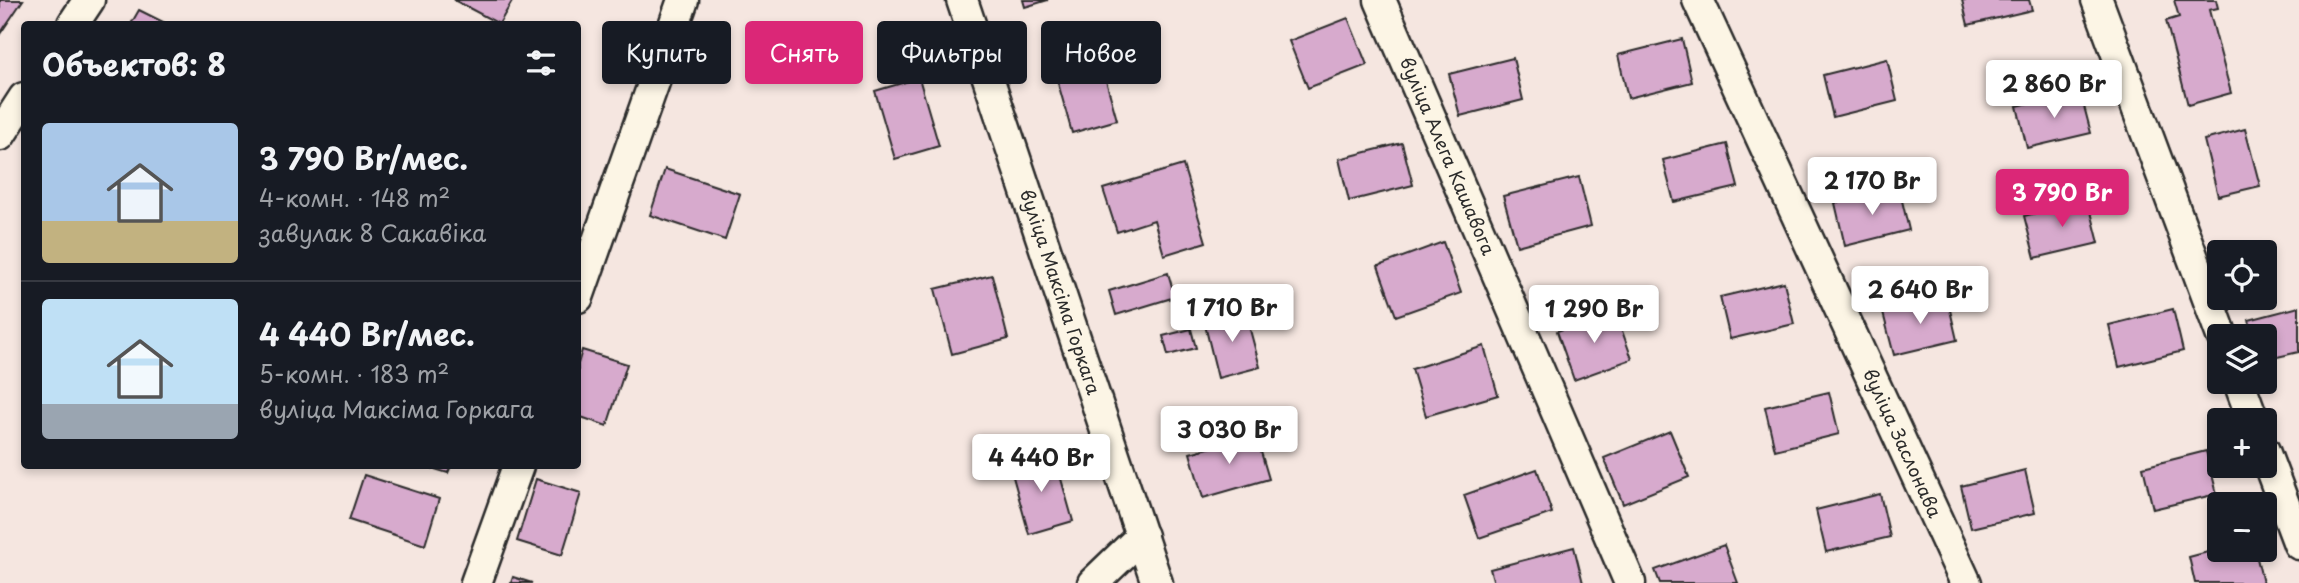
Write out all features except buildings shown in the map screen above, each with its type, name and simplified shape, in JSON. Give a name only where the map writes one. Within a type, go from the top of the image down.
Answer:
[{"type":"street","points":[[75,21],[89,0]]},
{"type":"street","points":[[581,289],[683,0]]},
{"type":"street","name":"вуліца Максіма Горкага","points":[[962,0],[1157,583]]},
{"type":"street","name":"вуліца Алега Кашавога","points":[[1380,0],[1630,583]]},
{"type":"street","name":"вуліца Заслонава","points":[[1698,0],[1966,583]]},
{"type":"street","points":[[2097,0],[2218,324]]},
{"type":"street","points":[[0,135],[21,103]]},
{"type":"street","points":[[476,583],[517,469]]},
{"type":"street","points":[[2274,478],[2299,544]]},
{"type":"street","points":[[1093,583],[1142,536]]}]
